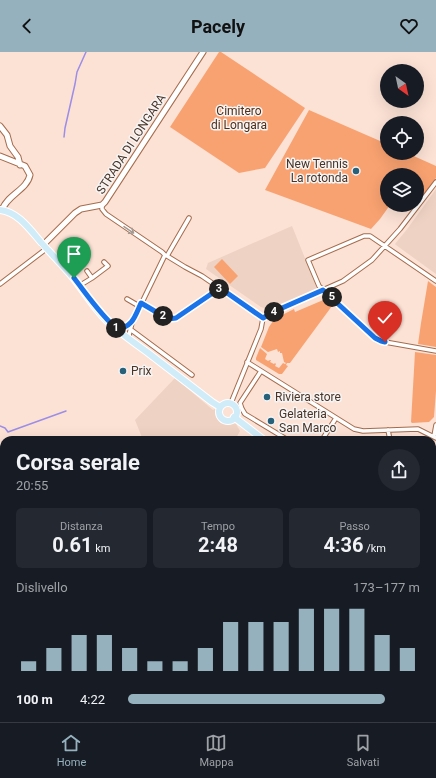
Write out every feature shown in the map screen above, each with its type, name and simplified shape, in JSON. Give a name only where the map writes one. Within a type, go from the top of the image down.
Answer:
[{"type":"main road","name":"STRADA DI LONGARA","points":[[45,247],[75,213],[81,209],[102,205],[105,202],[203,52]]},
{"type":"main road","points":[[0,126],[7,135],[10,146],[18,157],[20,165]]},
{"type":"main road","points":[[0,156],[25,166],[30,175],[25,185],[4,205],[1,210],[16,216],[30,229],[65,268],[106,319],[117,329],[220,407]]},
{"type":"main road","points":[[225,403],[231,403],[236,409],[234,417],[230,420],[221,418],[219,413],[220,407],[225,403]]},
{"type":"main road","points":[[234,417],[259,436]]},
{"type":"street","points":[[231,403],[261,329],[263,318],[273,312],[343,281],[372,260],[400,229],[436,182]]},
{"type":"street","points":[[102,205],[102,209],[106,214],[166,256],[202,276],[263,318]]},
{"type":"street","points":[[129,339],[130,329],[140,305],[166,256],[190,218]]},
{"type":"street","points":[[436,281],[371,237],[366,236],[308,260],[319,286],[378,340],[436,351]]},
{"type":"street","points":[[0,284],[45,247]]},
{"type":"street","points":[[79,286],[108,266],[104,262]]},
{"type":"street","points":[[87,271],[92,278]]},
{"type":"street","points":[[127,299],[168,319],[172,319],[176,318],[220,288]]},
{"type":"street","points":[[117,329],[127,327],[132,323]]},
{"type":"street","points":[[130,329],[192,375]]},
{"type":"street","points":[[248,362],[354,429],[363,431],[418,429],[433,436]]},
{"type":"street","points":[[261,371],[240,403],[245,414],[281,436]]},
{"type":"street","points":[[325,436],[336,418]]},
{"type":"street","points":[[435,436],[436,426]]},
{"type":"street","points":[[388,430],[389,436]]},
{"type":"shaded area","points":[[436,189],[436,274],[395,244],[419,212],[424,212],[424,206]]},
{"type":"shaded area","points":[[292,226],[317,288],[267,309],[261,307],[206,269],[208,263]]},
{"type":"shaded area","points":[[175,378],[213,410],[215,409],[236,424],[240,431],[237,436],[141,436],[135,420]]},
{"type":"green space","name":"Cimitero di Longara","points":[[219,52],[305,108],[265,168],[239,173],[170,127]]},
{"type":"green space","name":"New Tennis La rotonda","points":[[309,110],[380,141],[380,160],[423,160],[436,166],[436,178],[424,194],[424,168],[380,168],[380,212],[385,212],[371,229],[265,190]]},
{"type":"green space","points":[[222,259],[238,276],[230,284],[214,267]]},
{"type":"green space","points":[[428,281],[436,287],[436,347],[418,344]]},
{"type":"green space","points":[[328,298],[332,301],[332,306],[290,363],[287,363],[286,365],[288,366],[282,374],[279,374],[256,360],[260,348],[267,354],[265,359],[268,361],[271,360],[270,362],[276,364],[275,366],[279,368],[283,363],[285,364],[286,363],[284,362],[280,351],[278,352],[277,349],[268,352],[261,347],[269,327],[278,317],[294,309],[295,312]]},
{"type":"green space","points":[[415,352],[436,355],[434,417],[429,422],[411,422]]},
{"type":"waterway","points":[[64,137],[77,72],[86,52]]},
{"type":"waterway","points":[[0,426],[5,428],[8,432],[66,411]]},
{"type":"place","name":"New Tennis La rotonda","points":[[356,171]]},
{"type":"place","name":"Prix","points":[[123,371]]},
{"type":"place","name":"Riviera store","points":[[267,397]]},
{"type":"place","name":"Gelateria San Marco","points":[[271,421]]},
{"type":"route","points":[[74,278],[88,298],[106,319],[117,329],[122,329],[132,323],[141,303],[168,319],[172,319],[176,318],[220,288],[263,318],[273,312],[323,290],[375,338],[385,342]]}]
